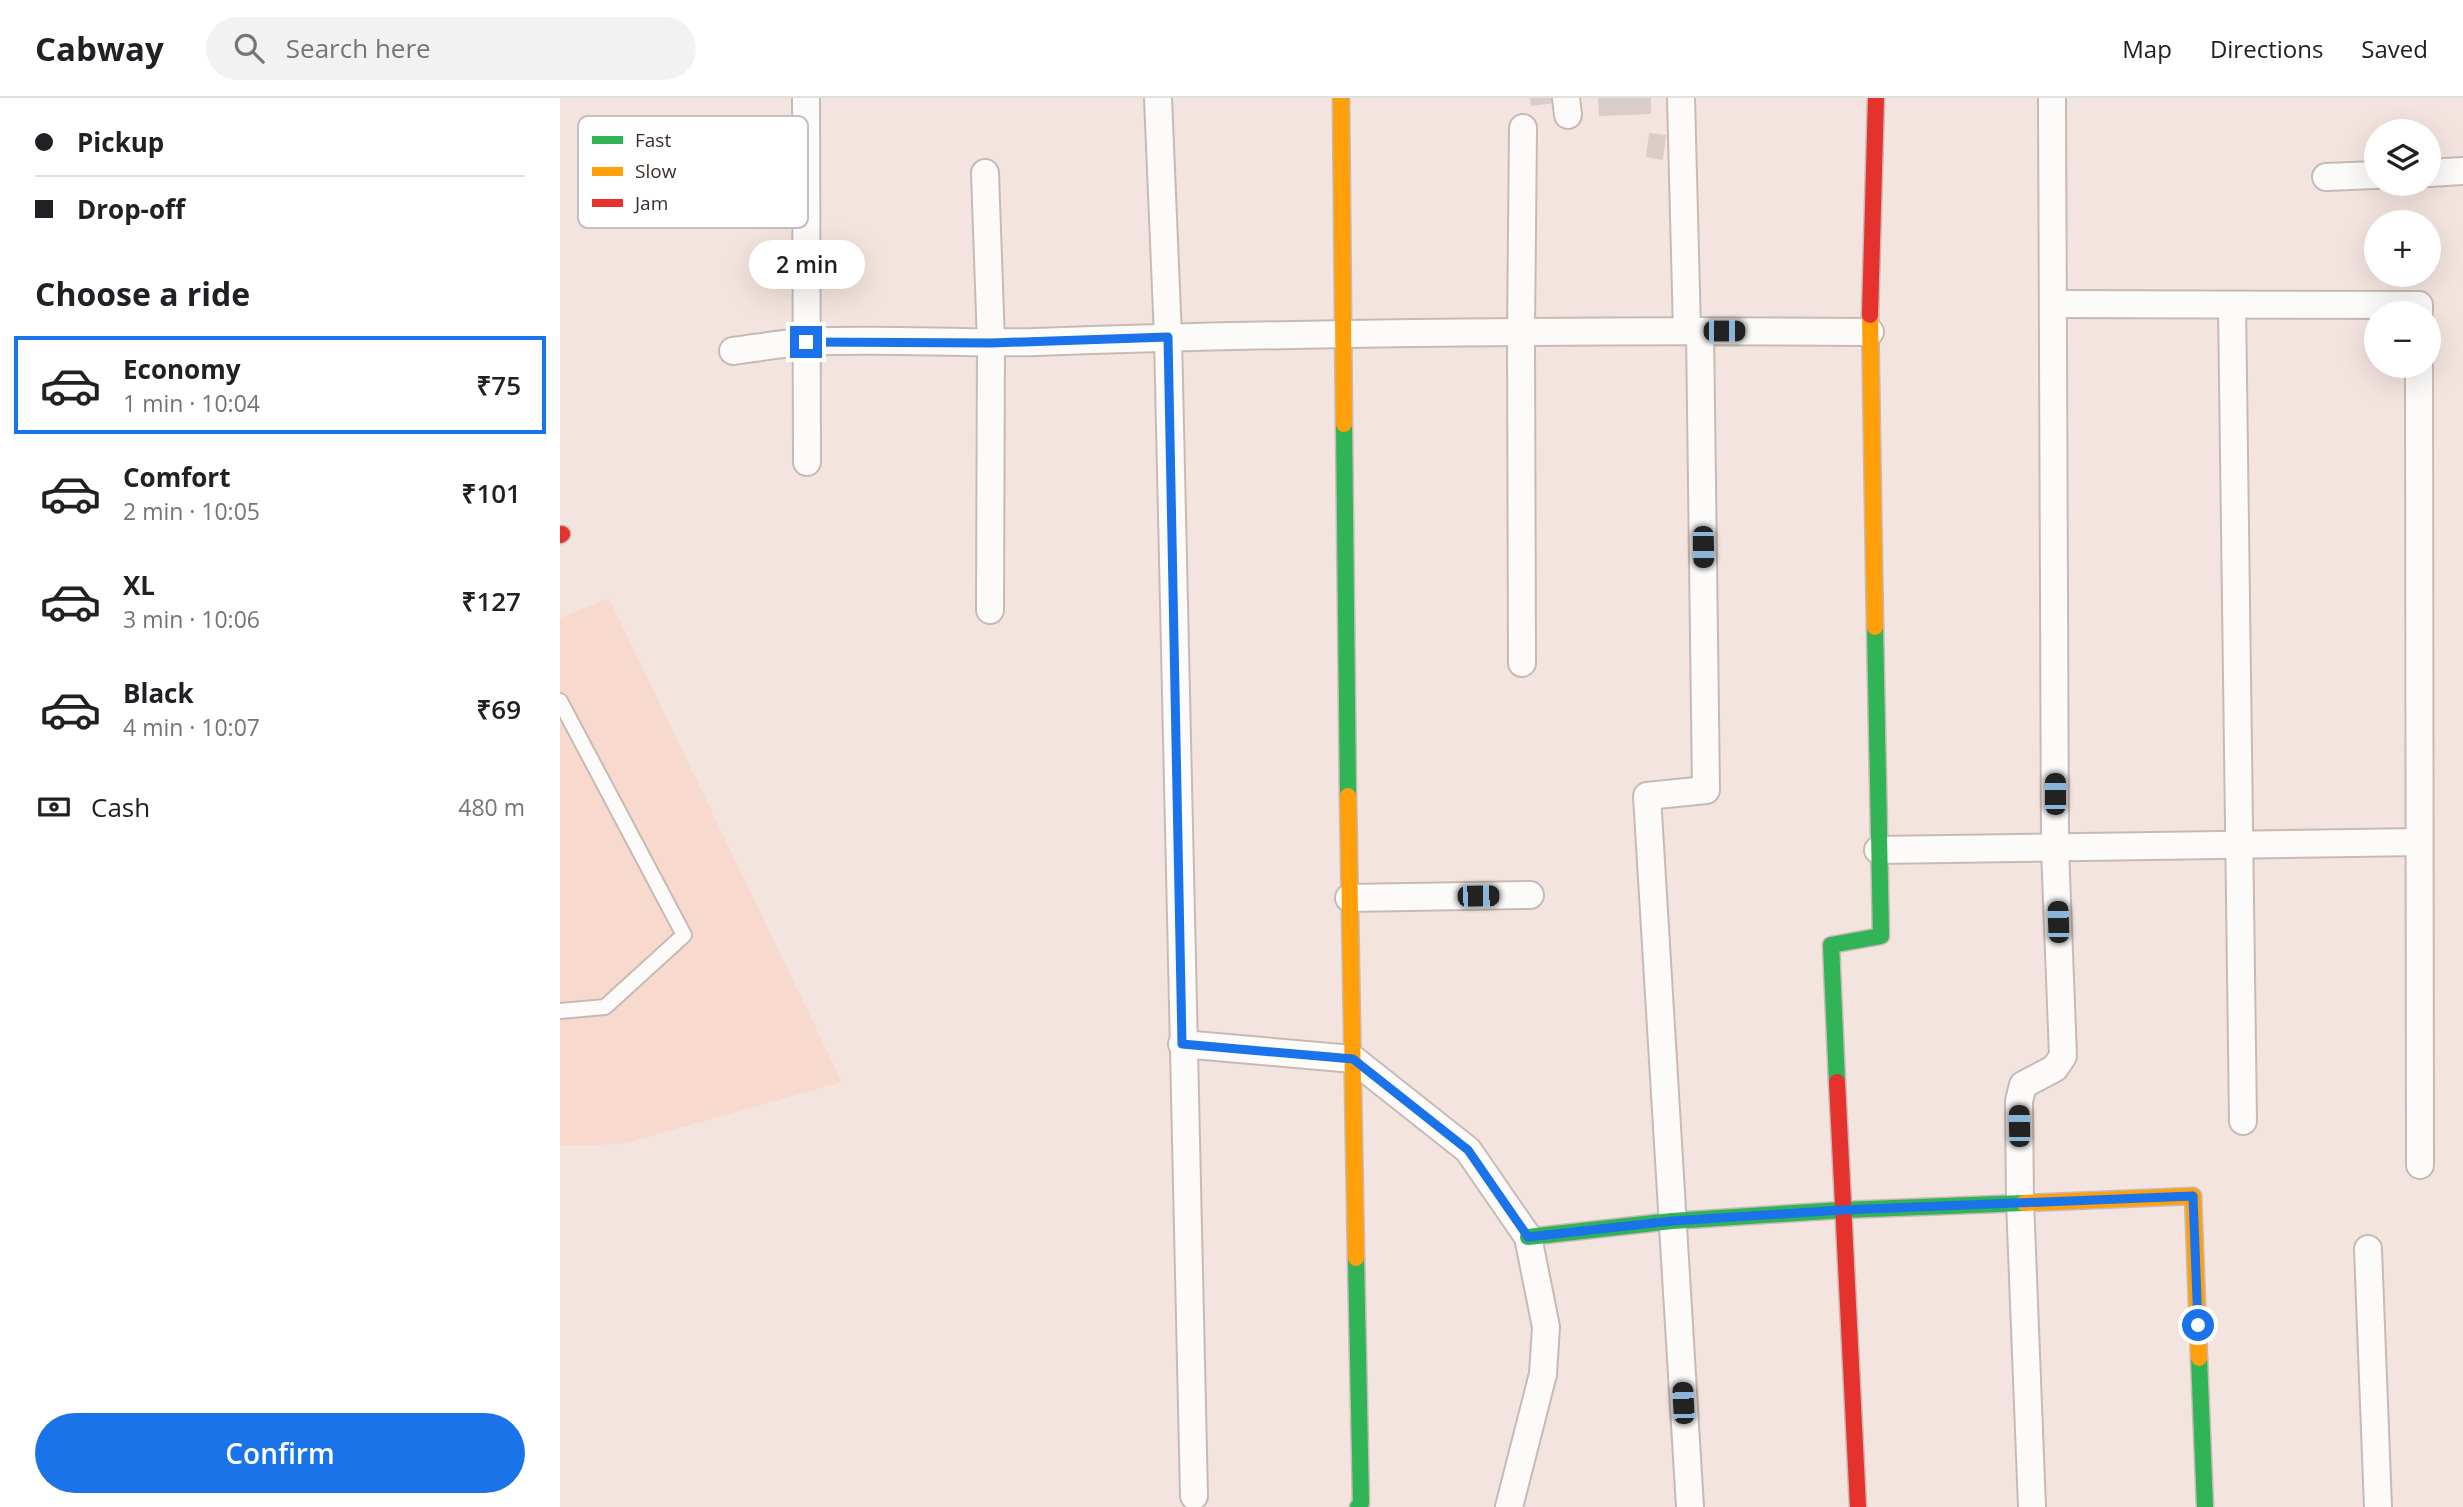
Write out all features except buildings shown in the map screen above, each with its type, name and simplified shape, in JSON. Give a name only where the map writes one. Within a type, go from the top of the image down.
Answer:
[{"type":"street","points":[[806,98],[806,116]]},
{"type":"street","points":[[1158,98],[1168,337],[1194,1496]]},
{"type":"street","points":[[1341,98],[1349,898],[1362,1503],[1358,1507]]},
{"type":"street","points":[[1681,98],[1693,331],[1706,790],[1647,796],[1690,1507]]},
{"type":"street","points":[[1858,1507],[1831,945],[1881,936],[1870,332],[1876,98]]},
{"type":"street","points":[[2032,1507],[2020,1201],[2019,1101],[2023,1085],[2055,1068],[2063,1056],[2055,849],[2052,98]]},
{"type":"street","points":[[1522,663],[1523,128]]},
{"type":"street","points":[[2441,172],[2463,171]]},
{"type":"street","points":[[985,173],[991,343],[990,610]]},
{"type":"street","points":[[2326,177],[2364,175]]},
{"type":"street","points":[[806,228],[807,462]]},
{"type":"street","points":[[2054,304],[2364,305]]},
{"type":"street","points":[[2232,305],[2243,1121]]},
{"type":"street","points":[[733,351],[806,342],[991,343],[1168,337],[1693,331],[1870,332]]},
{"type":"street","points":[[2418,378],[2420,1165]]},
{"type":"street","points":[[1878,850],[2418,842]]},
{"type":"street","points":[[1349,898],[1530,895]]},
{"type":"street","points":[[1182,1044],[1353,1059],[1468,1150],[1528,1237],[1546,1327],[1543,1374],[1509,1507]]},
{"type":"street","points":[[1528,1237],[1672,1221],[1842,1210],[2193,1196],[2205,1507]]},
{"type":"street","points":[[2368,1249],[2378,1507]]},
{"type":"lane","points":[[560,701],[684,935],[605,1007],[560,1011]]},
{"type":"shaded area","points":[[609,598],[842,1082],[623,1144],[560,1146],[560,618]]},
{"type":"traffic: fast","points":[[1344,424],[1348,796]]},
{"type":"traffic: fast","points":[[1837,1082],[1831,945],[1881,936],[1875,627]]},
{"type":"traffic: fast","points":[[1528,1237],[1672,1221],[1842,1210],[2024,1203]]},
{"type":"traffic: fast","points":[[1356,1258],[1361,1503],[1358,1507]]},
{"type":"traffic: fast","points":[[2199,1358],[2205,1507]]},
{"type":"traffic: slow","points":[[1341,98],[1344,424]]},
{"type":"traffic: slow","points":[[1870,315],[1875,627]]},
{"type":"traffic: slow","points":[[1348,796],[1356,1258]]},
{"type":"traffic: slow","points":[[2024,1203],[2193,1196],[2199,1358]]},
{"type":"traffic: jam","points":[[1870,315],[1876,98]]},
{"type":"traffic: jam","points":[[1837,1082],[1858,1507]]},
{"type":"route","points":[[806,342],[991,343],[1168,337],[1182,1044],[1353,1059],[1468,1150],[1528,1237],[1672,1221],[1842,1210],[2193,1196],[2198,1325]]}]
